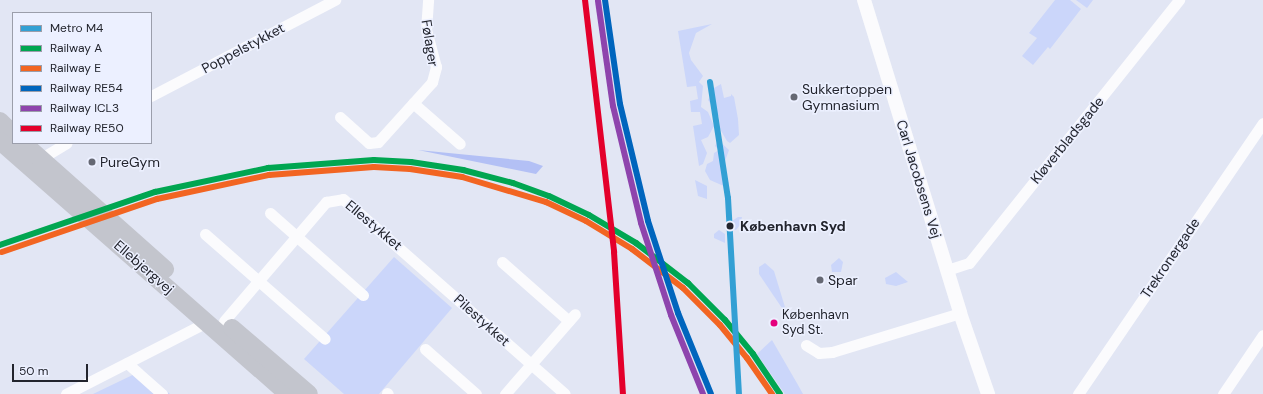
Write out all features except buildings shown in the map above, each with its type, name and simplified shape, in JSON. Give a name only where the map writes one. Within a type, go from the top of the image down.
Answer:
[{"type":"main road","name":"Ellebjergvej","points":[[4,130],[12,137]]},
{"type":"main road","name":"Ellebjergvej","points":[[19,144],[215,321],[308,394]]},
{"type":"main road","name":"Ellebjergvej","points":[[24,144],[215,321],[288,394]]},
{"type":"street","name":"Poppelstykket","points":[[152,95],[335,0]]},
{"type":"street","name":"Følager","points":[[340,117],[369,143],[378,142],[414,103],[435,76],[436,67],[426,30],[428,0]]},
{"type":"street","name":"Carl Jacobsens Vej","points":[[864,0],[960,313],[988,394]]},
{"type":"street","name":"Kløverbladsgade","points":[[947,270],[969,263],[1179,0]]},
{"type":"street","points":[[414,103],[460,144]]},
{"type":"street","name":"Trekronergade","points":[[1078,394],[1263,123]]},
{"type":"street","points":[[40,159],[64,144]]},
{"type":"street","name":"Ellestykket","points":[[215,321],[258,280],[326,202],[343,199],[433,276]]},
{"type":"street","points":[[270,213],[363,295]]},
{"type":"street","points":[[205,234],[325,339]]},
{"type":"street","points":[[502,262],[572,317],[505,394]]},
{"type":"street","name":"Pilestykket","points":[[433,276],[565,394]]},
{"type":"street","points":[[806,345],[819,352],[832,352],[960,313]]},
{"type":"street","points":[[66,394],[215,321]]},
{"type":"street","points":[[1223,394],[1263,335]]},
{"type":"street","points":[[425,349],[476,394]]},
{"type":"street","points":[[127,363],[162,394]]},
{"type":"shaded area","points":[[1055,0],[1070,0],[1081,9],[1050,49],[1048,47],[1033,65],[1022,56],[1037,38],[1029,33]]},
{"type":"shaded area","points":[[1076,0],[1093,0],[1087,8]]},
{"type":"shaded area","points":[[712,24],[696,33],[689,53],[691,60],[703,76],[699,82],[703,86],[701,107],[708,112],[714,126],[708,137],[701,140],[707,153],[703,164],[699,166],[693,126],[702,124],[700,112],[691,112],[690,101],[698,99],[696,86],[687,87],[678,31]]},
{"type":"shaded area","points":[[721,84],[724,98],[731,96],[731,94],[734,97],[738,119],[739,135],[730,143],[727,141],[720,129],[719,117],[708,100],[714,88]]},
{"type":"shaded area","points":[[718,140],[729,150],[724,164],[726,172],[724,177],[729,183],[726,187],[710,180],[705,171],[707,164],[713,161],[714,153],[719,150],[715,146]]},
{"type":"shaded area","points":[[418,150],[529,161],[543,166],[536,174]]},
{"type":"shaded area","points":[[695,180],[707,186],[707,199],[698,196]]},
{"type":"shaded area","points":[[738,217],[742,217],[740,225],[736,230],[730,228],[729,223]]},
{"type":"shaded area","points":[[719,230],[725,234],[725,243],[714,238],[714,234]]},
{"type":"shaded area","points":[[394,257],[452,308],[379,394],[344,394],[304,359]]},
{"type":"shaded area","points":[[839,258],[843,262],[841,272],[832,272],[831,265]]},
{"type":"shaded area","points":[[765,263],[774,271],[788,317],[759,274],[759,267]]},
{"type":"shaded area","points":[[896,272],[908,282],[896,286],[886,284],[885,278]]},
{"type":"shaded area","points":[[772,340],[803,394],[785,394],[757,354]]},
{"type":"shaded area","points":[[143,370],[170,394],[93,394]]},
{"type":"metro line","name":"M4","points":[[710,82],[728,198],[739,394]]},
{"type":"rail line","name":"RE50","points":[[585,0],[614,252],[623,394]]},
{"type":"rail line","name":"RE54","points":[[605,0],[620,104],[648,221],[678,313],[711,394]]},
{"type":"rail line","name":"ICL3","points":[[598,1],[613,106],[641,223],[671,315],[703,394]]},
{"type":"rail line","name":"A","points":[[0,245],[155,192],[268,168],[374,160],[411,162],[463,170],[513,183],[549,196],[589,215],[636,243],[688,283],[725,320],[753,354],[780,394]]},
{"type":"rail line","name":"E","points":[[2,252],[157,199],[269,175],[374,167],[410,169],[462,177],[546,202],[586,221],[632,249],[683,288],[720,325],[747,358],[772,394]]},
{"type":"place","name":"Sukkertoppen Gymnasium","points":[[794,97]]},
{"type":"place","name":"PureGym","points":[[92,162]]},
{"type":"place","name":"København Syd","points":[[730,226]]},
{"type":"place","name":"Spar","points":[[820,280]]},
{"type":"place","name":"København Syd St.","points":[[774,323]]}]
